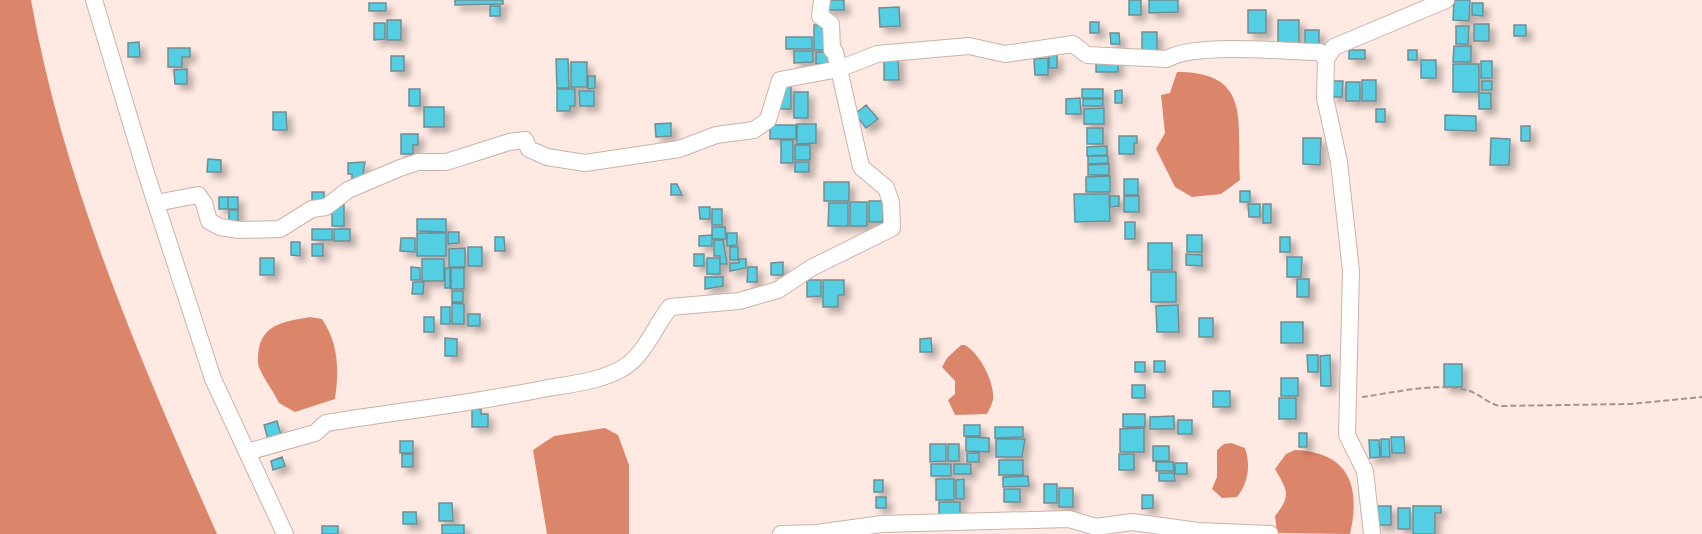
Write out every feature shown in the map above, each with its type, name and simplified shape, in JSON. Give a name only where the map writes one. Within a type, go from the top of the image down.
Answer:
[{"type":"street","points":[[94,0],[213,379],[285,534]]},
{"type":"street","points":[[247,452],[315,433],[326,423],[441,405],[486,401],[598,378],[624,368],[644,346],[670,307],[739,301],[778,290],[811,268],[892,228],[891,201],[886,188],[861,167],[835,52],[832,50],[831,24],[820,16],[822,0]]},
{"type":"street","points":[[1372,534],[1365,471],[1347,435],[1351,271],[1339,162],[1325,98],[1326,59],[1334,47],[1446,0]]},
{"type":"street","points":[[156,202],[198,195],[204,203],[209,221],[220,227],[239,230],[280,229],[312,209],[326,207],[348,190],[400,168],[418,162],[446,162],[509,142],[525,140],[529,149],[547,157],[585,163],[679,149],[716,135],[754,130],[768,120],[780,80],[839,69],[877,54],[969,45],[1005,54],[1073,44],[1087,55],[1167,59],[1177,53],[1320,52],[1326,59]]},
{"type":"street","points":[[781,534],[817,534],[882,524],[1069,519],[1096,527],[1132,522],[1198,531],[1270,534]]},
{"type":"path","points":[[1347,398],[1433,389],[1467,390],[1489,404],[1500,406],[1630,404],[1702,397]]},
{"type":"shaded area","points":[[0,0],[31,0],[45,69],[84,205],[133,338],[217,534],[0,534]]},
{"type":"shaded area","points":[[1177,72],[1202,74],[1219,81],[1230,91],[1236,105],[1239,121],[1240,180],[1221,194],[1192,197],[1175,187],[1156,149],[1165,133],[1161,95],[1170,93]]},
{"type":"shaded area","points":[[310,317],[322,319],[332,338],[337,368],[335,399],[295,412],[279,403],[263,376],[259,367],[259,350],[266,333],[272,328],[286,322]]},
{"type":"shaded area","points":[[961,345],[971,349],[989,377],[993,400],[987,414],[955,415],[948,400],[955,394],[955,381],[942,367],[947,358]]},
{"type":"shaded area","points":[[605,428],[618,435],[629,465],[629,534],[547,534],[533,450],[554,436]]},
{"type":"shaded area","points":[[1231,443],[1245,448],[1248,461],[1247,474],[1244,486],[1237,497],[1222,498],[1212,489],[1217,477],[1217,450],[1224,444]]},
{"type":"shaded area","points":[[1295,450],[1328,457],[1347,475],[1354,501],[1350,534],[1277,533],[1275,516],[1284,503],[1286,492],[1275,469],[1286,454]]},
{"type":"building","points":[[455,0],[503,0],[503,4],[455,5]]},
{"type":"building","points":[[825,0],[844,0],[844,10],[825,10]]},
{"type":"building","points":[[1129,0],[1141,0],[1141,15],[1129,15]]},
{"type":"building","points":[[1149,0],[1178,0],[1178,12],[1149,13]]},
{"type":"building","points":[[1454,0],[1470,0],[1469,21],[1453,20]]},
{"type":"building","points":[[369,3],[386,3],[386,11],[369,11]]},
{"type":"building","points":[[1472,3],[1483,3],[1483,16],[1472,15]]},
{"type":"building","points":[[490,6],[500,6],[500,16],[490,16]]},
{"type":"building","points":[[899,7],[900,26],[880,27],[879,8]]},
{"type":"building","points":[[1248,10],[1266,10],[1266,33],[1248,33]]},
{"type":"building","points":[[387,20],[401,20],[401,40],[387,40]]},
{"type":"building","points":[[1278,20],[1299,20],[1299,48],[1278,48]]},
{"type":"building","points":[[1090,22],[1099,22],[1099,33],[1090,33]]},
{"type":"building","points":[[374,23],[385,23],[385,39],[374,40]]},
{"type":"building","points":[[1474,24],[1489,24],[1489,41],[1474,41]]},
{"type":"building","points":[[814,25],[831,25],[831,50],[814,50]]},
{"type":"building","points":[[1514,25],[1526,25],[1526,36],[1514,36]]},
{"type":"building","points":[[1456,26],[1469,26],[1468,44],[1456,44]]},
{"type":"building","points":[[1305,30],[1319,30],[1319,46],[1305,46]]},
{"type":"building","points":[[1142,32],[1157,32],[1157,53],[1142,53]]},
{"type":"building","points":[[1110,33],[1119,33],[1120,44],[1111,44]]},
{"type":"building","points":[[786,37],[812,37],[812,49],[786,49]]},
{"type":"building","points":[[139,42],[140,57],[128,57],[128,43]]},
{"type":"building","points":[[1454,46],[1471,46],[1471,62],[1453,62]]},
{"type":"building","points":[[168,48],[190,48],[190,57],[182,57],[182,67],[168,67]]},
{"type":"building","points":[[1349,50],[1365,50],[1365,59],[1349,59]]},
{"type":"building","points":[[1408,50],[1417,50],[1417,60],[1408,60]]},
{"type":"building","points":[[794,51],[813,51],[813,62],[794,63]]},
{"type":"building","points":[[816,52],[834,52],[834,63],[816,64]]},
{"type":"building","points":[[1049,55],[1057,55],[1057,68],[1049,68]]},
{"type":"building","points":[[391,56],[404,56],[404,71],[391,71]]},
{"type":"building","points":[[884,56],[898,56],[899,80],[884,80]]},
{"type":"building","points":[[1048,58],[1048,75],[1035,75],[1034,59]]},
{"type":"building","points":[[1118,58],[1118,72],[1096,72],[1096,59]]},
{"type":"building","points":[[556,59],[568,59],[569,88],[557,88]]},
{"type":"building","points":[[1421,60],[1436,60],[1436,78],[1421,78]]},
{"type":"building","points":[[1481,61],[1492,61],[1492,78],[1481,78]]},
{"type":"building","points":[[571,62],[587,62],[587,87],[571,87]]},
{"type":"building","points":[[1453,64],[1479,64],[1479,92],[1453,92]]},
{"type":"building","points":[[187,69],[187,84],[175,84],[174,70]]},
{"type":"building","points":[[588,76],[595,76],[595,88],[588,89]]},
{"type":"building","points":[[1362,80],[1376,80],[1376,101],[1362,101]]},
{"type":"building","points":[[1331,81],[1343,81],[1342,97],[1331,97]]},
{"type":"building","points":[[1482,81],[1492,81],[1492,90],[1482,90]]},
{"type":"building","points":[[1346,82],[1360,82],[1360,101],[1346,101]]},
{"type":"building","points":[[779,85],[791,85],[791,109],[779,109]]},
{"type":"building","points":[[409,89],[420,89],[420,106],[409,106]]},
{"type":"building","points":[[557,89],[575,89],[575,106],[570,106],[570,111],[557,111]]},
{"type":"building","points":[[1082,89],[1103,89],[1103,98],[1082,98]]},
{"type":"building","points":[[1122,90],[1122,103],[1115,103],[1115,91]]},
{"type":"building","points":[[579,91],[594,91],[594,106],[580,106]]},
{"type":"building","points":[[794,92],[808,92],[808,118],[794,118]]},
{"type":"building","points":[[1479,93],[1491,93],[1491,109],[1479,109]]},
{"type":"building","points":[[1080,98],[1081,114],[1066,114],[1066,99]]},
{"type":"building","points":[[1083,99],[1103,99],[1103,106],[1083,106]]},
{"type":"building","points":[[866,105],[878,119],[866,128],[855,114]]},
{"type":"building","points":[[424,107],[444,107],[444,127],[424,127]]},
{"type":"building","points":[[1104,108],[1104,124],[1084,124],[1084,109]]},
{"type":"building","points":[[1376,109],[1385,109],[1385,122],[1376,122]]},
{"type":"building","points":[[273,112],[286,112],[287,130],[273,130]]},
{"type":"building","points":[[1445,115],[1476,116],[1476,131],[1445,130]]},
{"type":"building","points":[[671,123],[671,136],[656,137],[655,124]]},
{"type":"building","points":[[797,124],[816,124],[816,143],[797,144]]},
{"type":"building","points":[[770,125],[796,125],[796,139],[770,139]]},
{"type":"building","points":[[1521,126],[1530,126],[1530,141],[1521,141]]},
{"type":"building","points":[[1087,128],[1103,128],[1103,144],[1087,144]]},
{"type":"building","points":[[401,134],[418,134],[418,145],[413,145],[413,154],[401,154]]},
{"type":"building","points":[[1119,136],[1137,136],[1137,143],[1134,143],[1134,154],[1119,154]]},
{"type":"building","points":[[1303,138],[1321,138],[1320,165],[1303,164]]},
{"type":"building","points":[[1491,138],[1510,139],[1509,165],[1490,165]]},
{"type":"building","points":[[781,140],[793,140],[793,163],[781,163]]},
{"type":"building","points":[[795,145],[810,145],[810,160],[795,160]]},
{"type":"building","points":[[1107,146],[1107,155],[1087,156],[1087,147]]},
{"type":"building","points":[[1088,156],[1108,156],[1108,163],[1088,164]]},
{"type":"building","points":[[208,159],[221,160],[221,172],[207,172]]},
{"type":"building","points":[[365,162],[362,181],[352,181],[352,174],[348,174],[348,163]]},
{"type":"building","points":[[795,162],[809,162],[809,172],[795,172]]},
{"type":"building","points":[[1109,164],[1109,175],[1088,175],[1088,165]]},
{"type":"building","points":[[1110,176],[1110,192],[1086,192],[1086,177]]},
{"type":"building","points":[[1124,179],[1138,179],[1138,195],[1124,195]]},
{"type":"building","points":[[824,182],[849,182],[849,201],[824,201]]},
{"type":"building","points":[[671,184],[677,184],[682,195],[671,195]]},
{"type":"building","points":[[1240,191],[1250,191],[1250,202],[1240,202]]},
{"type":"building","points":[[312,192],[324,192],[324,206],[312,206]]},
{"type":"building","points":[[1074,194],[1109,194],[1110,221],[1075,222]]},
{"type":"building","points":[[1110,196],[1119,196],[1119,206],[1110,207]]},
{"type":"building","points":[[1124,196],[1139,196],[1139,212],[1124,212]]},
{"type":"building","points":[[219,197],[228,197],[228,209],[219,209]]},
{"type":"building","points":[[228,197],[238,197],[238,209],[228,209]]},
{"type":"building","points":[[869,201],[883,201],[883,222],[869,222]]},
{"type":"building","points":[[850,202],[867,202],[867,226],[850,226]]},
{"type":"building","points":[[829,203],[848,203],[848,226],[828,226]]},
{"type":"building","points":[[1248,204],[1260,204],[1260,217],[1249,217]]},
{"type":"building","points":[[1263,204],[1271,204],[1271,223],[1263,223]]},
{"type":"building","points":[[332,205],[344,205],[344,226],[332,226]]},
{"type":"building","points":[[699,207],[710,207],[710,219],[700,219]]},
{"type":"building","points":[[712,209],[722,209],[722,225],[712,225]]},
{"type":"building","points":[[229,210],[238,210],[238,221],[229,221]]},
{"type":"building","points":[[417,219],[446,219],[446,232],[417,231]]},
{"type":"building","points":[[1125,222],[1135,222],[1135,239],[1125,239]]},
{"type":"building","points":[[712,227],[725,227],[726,239],[712,239]]},
{"type":"building","points":[[312,229],[332,229],[332,240],[312,240]]},
{"type":"building","points":[[334,229],[350,229],[350,241],[334,241]]},
{"type":"building","points":[[448,232],[459,232],[459,243],[448,244]]},
{"type":"building","points":[[417,233],[446,233],[446,256],[417,256]]},
{"type":"building","points":[[727,233],[737,233],[737,245],[727,246]]},
{"type":"building","points":[[712,235],[712,246],[699,246],[699,236]]},
{"type":"building","points":[[1187,235],[1202,235],[1202,252],[1187,252]]},
{"type":"building","points":[[495,237],[504,237],[505,251],[495,251]]},
{"type":"building","points":[[1280,237],[1290,237],[1290,252],[1280,252]]},
{"type":"building","points":[[401,238],[415,238],[415,252],[400,251]]},
{"type":"building","points":[[714,240],[723,240],[727,264],[720,264],[720,256],[714,256]]},
{"type":"building","points":[[291,242],[300,242],[300,256],[291,255]]},
{"type":"building","points":[[1148,243],[1172,243],[1172,270],[1148,270]]},
{"type":"building","points":[[312,244],[323,244],[323,256],[312,256]]},
{"type":"building","points":[[468,247],[482,247],[482,266],[468,266]]},
{"type":"building","points":[[730,247],[738,247],[738,260],[730,260]]},
{"type":"building","points":[[465,248],[465,267],[449,267],[449,249]]},
{"type":"building","points":[[694,254],[704,254],[704,266],[694,266]]},
{"type":"building","points":[[1186,254],[1202,255],[1202,266],[1186,265]]},
{"type":"building","points":[[1287,257],[1302,257],[1301,277],[1287,277]]},
{"type":"building","points":[[260,258],[274,258],[274,275],[260,275]]},
{"type":"building","points":[[707,258],[720,258],[720,274],[707,274]]},
{"type":"building","points":[[422,259],[444,259],[444,281],[422,281]]},
{"type":"building","points":[[739,259],[746,259],[746,268],[730,271],[730,263],[739,263]]},
{"type":"building","points":[[783,262],[783,275],[771,275],[771,263]]},
{"type":"building","points":[[411,267],[420,268],[420,280],[411,280]]},
{"type":"building","points":[[748,267],[757,267],[757,282],[747,282]]},
{"type":"building","points":[[445,268],[450,268],[450,288],[445,288]]},
{"type":"building","points":[[451,268],[464,268],[464,289],[451,289]]},
{"type":"building","points":[[1151,272],[1176,272],[1176,302],[1151,302]]},
{"type":"building","points":[[705,277],[723,277],[723,286],[705,289]]},
{"type":"building","points":[[1297,279],[1309,279],[1309,297],[1297,297]]},
{"type":"building","points":[[807,280],[821,280],[821,296],[807,297]]},
{"type":"building","points":[[823,280],[844,280],[844,295],[838,295],[838,307],[823,307]]},
{"type":"building","points":[[413,282],[424,282],[423,294],[412,294]]},
{"type":"building","points":[[452,291],[463,291],[463,302],[452,302]]},
{"type":"building","points":[[452,303],[464,304],[464,324],[452,324]]},
{"type":"building","points":[[1178,305],[1179,332],[1157,332],[1156,306]]},
{"type":"building","points":[[441,307],[450,307],[450,324],[441,324]]},
{"type":"building","points":[[468,314],[480,314],[480,326],[468,326]]},
{"type":"building","points":[[424,317],[434,317],[434,332],[424,332]]},
{"type":"building","points":[[1199,318],[1213,318],[1213,337],[1199,337]]},
{"type":"building","points":[[1281,322],[1303,322],[1303,343],[1281,343]]},
{"type":"building","points":[[445,338],[457,339],[457,356],[445,356]]},
{"type":"building","points":[[931,338],[932,352],[920,352],[920,339]]},
{"type":"building","points":[[1307,355],[1318,355],[1318,372],[1308,372]]},
{"type":"building","points":[[1330,355],[1331,386],[1321,386],[1320,356]]},
{"type":"building","points":[[1154,361],[1165,361],[1165,372],[1154,372]]},
{"type":"building","points":[[1135,362],[1145,362],[1145,372],[1135,372]]},
{"type":"building","points":[[1444,364],[1462,364],[1462,387],[1444,387]]},
{"type":"building","points":[[1281,378],[1298,378],[1298,396],[1281,396]]},
{"type":"building","points":[[1132,385],[1145,385],[1145,398],[1132,398]]},
{"type":"building","points":[[1213,391],[1230,391],[1230,407],[1213,407]]},
{"type":"building","points":[[1279,398],[1296,398],[1296,419],[1279,419]]},
{"type":"building","points":[[472,409],[481,409],[481,414],[488,414],[488,427],[472,427]]},
{"type":"building","points":[[1123,414],[1145,414],[1145,427],[1123,427]]},
{"type":"building","points":[[1174,416],[1174,429],[1150,429],[1150,417]]},
{"type":"building","points":[[1178,420],[1192,420],[1192,434],[1178,434]]},
{"type":"building","points":[[277,421],[281,435],[268,439],[264,425]]},
{"type":"building","points":[[964,425],[980,425],[980,436],[964,436]]},
{"type":"building","points":[[995,427],[1023,427],[1023,437],[995,438]]},
{"type":"building","points":[[1144,428],[1144,452],[1120,452],[1120,429]]},
{"type":"building","points":[[1299,433],[1307,433],[1307,447],[1299,447]]},
{"type":"building","points":[[966,437],[989,438],[989,452],[966,451]]},
{"type":"building","points":[[1391,437],[1404,437],[1405,453],[1392,453]]},
{"type":"building","points":[[996,439],[1025,439],[1022,457],[996,457]]},
{"type":"building","points":[[1381,439],[1389,439],[1390,457],[1381,457]]},
{"type":"building","points":[[1369,440],[1379,440],[1380,457],[1370,458]]},
{"type":"building","points":[[400,441],[413,441],[413,453],[400,453]]},
{"type":"building","points":[[930,444],[946,444],[946,461],[930,462]]},
{"type":"building","points":[[948,444],[959,444],[959,461],[948,461]]},
{"type":"building","points":[[1153,446],[1169,446],[1169,461],[1153,461]]},
{"type":"building","points":[[967,453],[979,453],[979,462],[967,462]]},
{"type":"building","points":[[402,454],[413,454],[413,467],[402,467]]},
{"type":"building","points":[[1119,454],[1134,454],[1134,470],[1119,470]]},
{"type":"building","points":[[282,457],[285,466],[273,470],[271,461]]},
{"type":"building","points":[[999,460],[1023,460],[1023,475],[999,475]]},
{"type":"building","points":[[1156,462],[1173,462],[1174,471],[1156,471]]},
{"type":"building","points":[[1175,463],[1187,463],[1187,474],[1175,474]]},
{"type":"building","points":[[931,464],[951,464],[951,476],[931,476]]},
{"type":"building","points":[[954,464],[971,464],[971,474],[954,474]]},
{"type":"building","points":[[1159,473],[1174,473],[1175,481],[1159,481]]},
{"type":"building","points":[[1028,476],[1029,486],[1003,487],[1003,477]]},
{"type":"building","points":[[936,479],[954,479],[954,500],[936,500]]},
{"type":"building","points":[[964,479],[964,499],[956,499],[956,480]]},
{"type":"building","points":[[874,480],[883,480],[883,492],[874,492]]},
{"type":"building","points":[[1044,484],[1057,484],[1057,503],[1044,503]]},
{"type":"building","points":[[1059,488],[1073,488],[1073,507],[1059,507]]},
{"type":"building","points":[[1004,489],[1020,489],[1020,502],[1004,502]]},
{"type":"building","points":[[1142,495],[1153,495],[1153,508],[1142,509]]},
{"type":"building","points":[[876,497],[886,497],[886,508],[876,508]]},
{"type":"building","points":[[939,502],[960,502],[960,519],[939,519]]},
{"type":"building","points":[[439,503],[452,503],[453,521],[439,521]]},
{"type":"building","points":[[1376,506],[1391,506],[1391,525],[1376,525]]},
{"type":"building","points":[[1413,506],[1441,506],[1441,513],[1435,513],[1435,534],[1413,534]]},
{"type":"building","points":[[1398,508],[1410,508],[1410,529],[1398,529]]},
{"type":"building","points":[[403,512],[416,512],[417,524],[403,524]]},
{"type":"building","points":[[442,525],[464,525],[464,534],[442,534]]},
{"type":"building","points":[[322,526],[338,526],[338,534],[322,534]]}]
